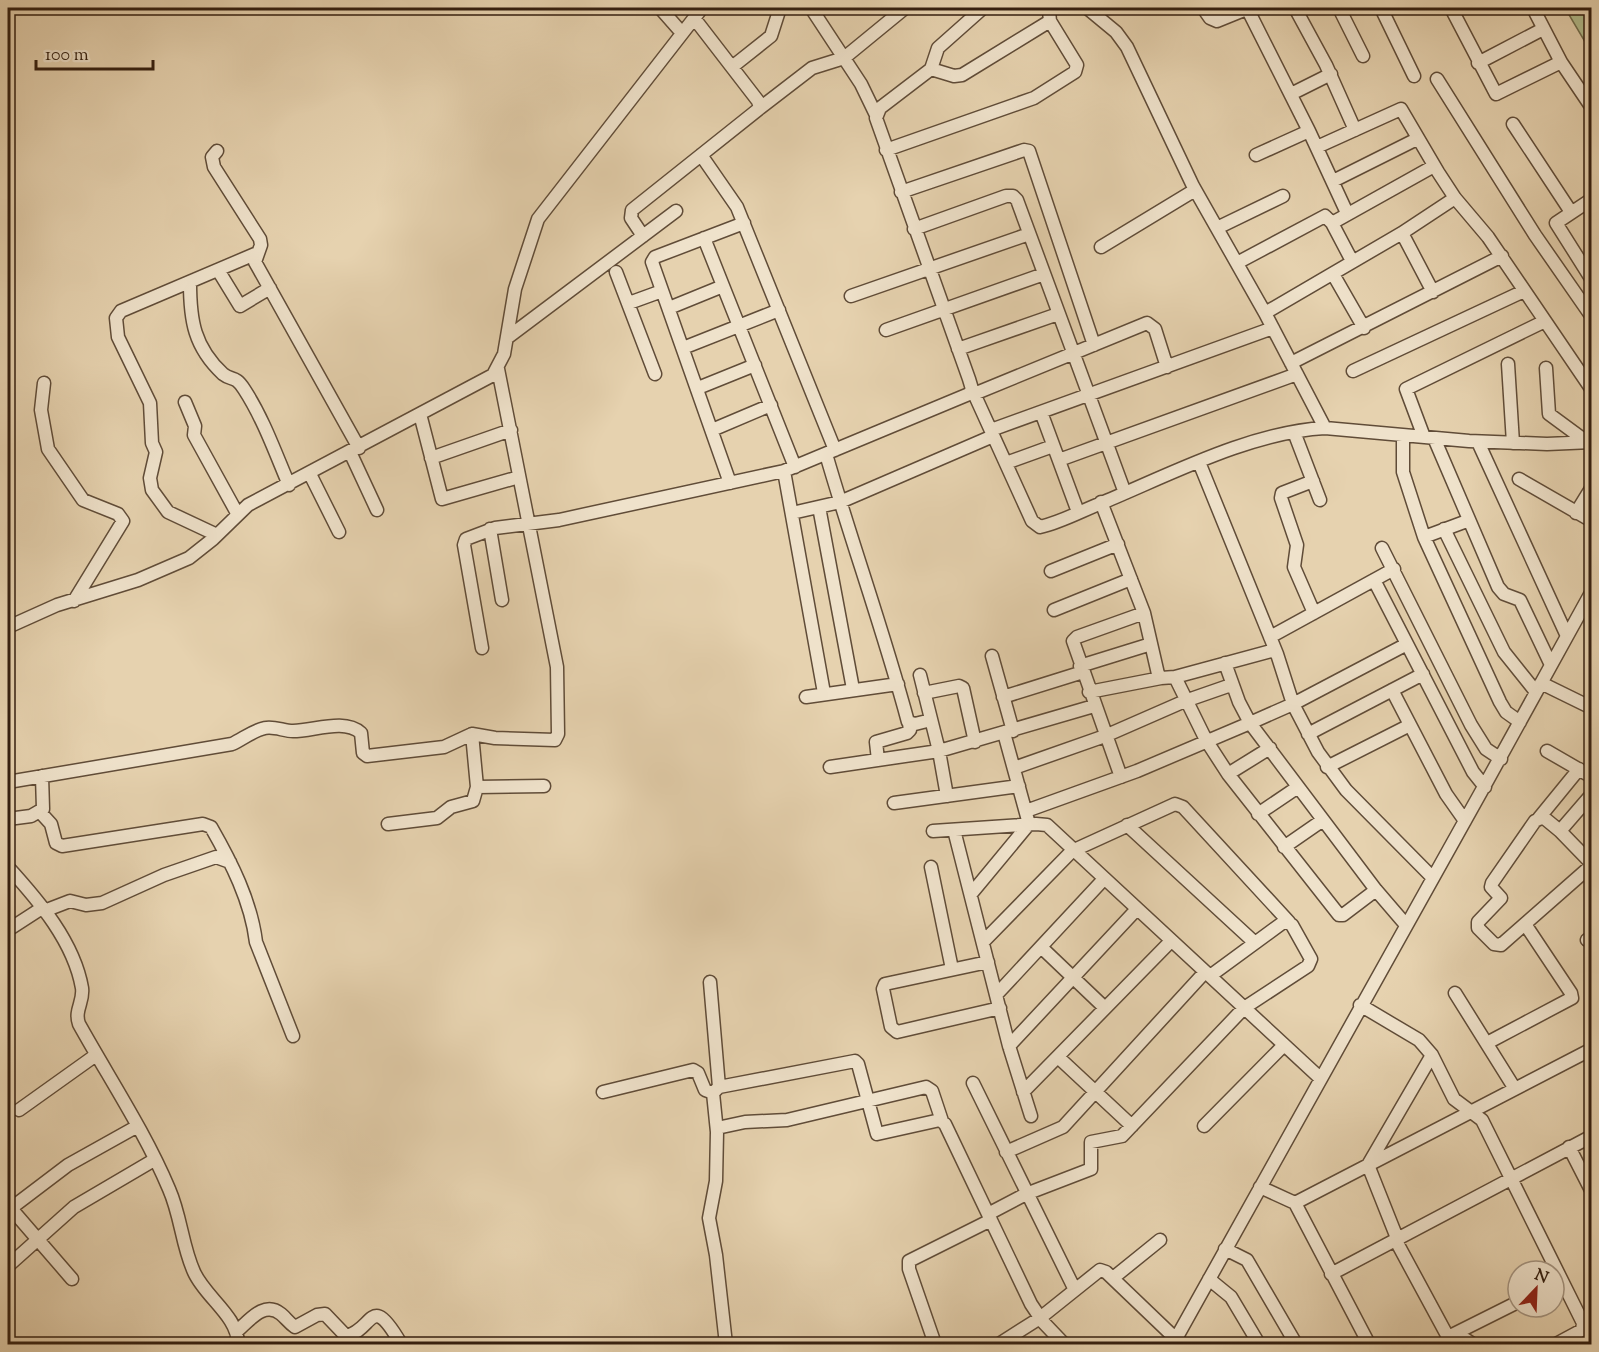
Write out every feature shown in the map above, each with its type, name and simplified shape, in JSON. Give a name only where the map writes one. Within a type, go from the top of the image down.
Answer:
[{"type":"street","points":[[660,8],[682,33]]},
{"type":"street","points":[[732,67],[771,36],[780,8]]},
{"type":"street","points":[[811,8],[844,58],[876,115],[928,270],[973,391],[1035,525],[1046,525],[1199,462],[1294,432],[1325,428],[1513,443],[1589,442]]},
{"type":"street","points":[[643,236],[631,218],[632,210],[812,68],[844,58],[905,8]]},
{"type":"street","points":[[876,115],[884,105],[931,69],[938,48],[983,8]]},
{"type":"street","points":[[886,150],[1034,98],[1075,72],[1077,65],[1050,21],[1048,15],[1053,8]]},
{"type":"street","points":[[1087,8],[1116,32],[1127,47],[1195,190],[1265,313],[1325,428]]},
{"type":"street","points":[[1203,8],[1210,18],[1217,21],[1248,8],[1347,213]]},
{"type":"street","points":[[1295,8],[1331,74],[1355,130]]},
{"type":"street","points":[[1342,8],[1363,56]]},
{"type":"street","points":[[1381,8],[1414,76]]},
{"type":"street","points":[[1451,8],[1478,63],[1497,94],[1561,62]]},
{"type":"street","points":[[1533,8],[1561,62],[1590,103]]},
{"type":"street","points":[[8,782],[232,744],[245,735],[267,728],[290,731],[339,726],[355,729],[361,733],[363,753],[367,756],[444,747],[472,734],[555,740],[558,734],[556,663],[498,369],[507,338],[515,289],[538,219],[698,13],[732,67],[758,101],[760,108]]},
{"type":"street","points":[[931,69],[954,76],[962,75],[1050,21]]},
{"type":"street","points":[[1478,63],[1543,29]]},
{"type":"street","points":[[1291,94],[1331,74]]},
{"type":"street","points":[[1437,79],[1535,235],[1592,318]]},
{"type":"street","points":[[1317,147],[1399,108],[1455,198],[1502,256],[1592,390]]},
{"type":"street","points":[[1514,124],[1571,212]]},
{"type":"street","points":[[1256,155],[1309,131]]},
{"type":"street","points":[[1333,181],[1417,139]]},
{"type":"street","points":[[901,192],[1024,150],[1029,151],[1095,345]]},
{"type":"street","points":[[217,151],[212,157],[214,167],[260,239],[260,247],[255,254],[121,311],[116,315],[115,322],[121,344],[150,403],[152,443],[156,452],[150,472],[152,490],[168,512],[217,535]]},
{"type":"street","points":[[701,154],[731,195],[779,310],[830,452],[840,502],[898,684],[909,723],[907,734],[876,742],[878,760]]},
{"type":"street","points":[[1332,223],[1434,166]]},
{"type":"street","points":[[1101,247],[1195,190]]},
{"type":"street","points":[[914,229],[1010,195],[1017,200],[1125,493]]},
{"type":"street","points":[[1217,228],[1283,196]]},
{"type":"street","points":[[1265,313],[1402,233],[1455,198]]},
{"type":"street","points":[[1592,199],[1556,223],[1592,280]]},
{"type":"street","points":[[507,338],[676,211]]},
{"type":"street","points":[[1237,263],[1320,217],[1327,216],[1352,261]]},
{"type":"street","points":[[730,483],[652,264],[653,258],[744,223]]},
{"type":"street","points":[[1402,233],[1433,292]]},
{"type":"street","points":[[851,296],[1029,234]]},
{"type":"street","points":[[704,238],[771,405],[790,469],[792,513],[824,693]]},
{"type":"street","points":[[255,254],[255,262],[355,450],[376,510]]},
{"type":"street","points":[[1059,460],[1106,444],[1294,368],[1364,328],[1502,256]]},
{"type":"street","points":[[218,270],[240,306],[270,288]]},
{"type":"street","points":[[616,272],[655,374]]},
{"type":"street","points":[[886,330],[942,308],[1044,274]]},
{"type":"street","points":[[1333,274],[1364,328]]},
{"type":"street","points":[[190,283],[191,319],[195,334],[224,374],[237,379],[251,399],[289,484]]},
{"type":"street","points":[[669,308],[723,286]]},
{"type":"street","points":[[629,303],[662,291]]},
{"type":"street","points":[[1353,371],[1524,291]]},
{"type":"street","points":[[683,348],[779,310]]},
{"type":"street","points":[[958,349],[1058,314]]},
{"type":"street","points":[[1545,321],[1406,389],[1500,591],[1520,600],[1551,665]]},
{"type":"street","points":[[482,648],[464,545],[466,538],[490,529],[527,524],[790,469],[966,397],[973,391],[1150,323],[1155,329],[1167,367]]},
{"type":"street","points":[[792,513],[840,502],[1041,412],[1273,328]]},
{"type":"street","points":[[1508,364],[1513,443]]},
{"type":"street","points":[[698,388],[755,365]]},
{"type":"street","points":[[1546,368],[1549,414],[1589,442]]},
{"type":"street","points":[[8,627],[74,600],[138,580],[196,553],[237,513],[261,498],[488,379],[498,369]]},
{"type":"street","points":[[44,383],[41,410],[48,449],[81,498],[118,514],[123,521],[74,600]]},
{"type":"street","points":[[185,402],[195,426],[194,435],[237,513]]},
{"type":"street","points":[[712,430],[771,405]]},
{"type":"street","points":[[1041,412],[1078,512]]},
{"type":"street","points":[[420,414],[440,496],[444,500],[519,477]]},
{"type":"street","points":[[431,458],[511,430]]},
{"type":"street","points":[[1294,432],[1320,500]]},
{"type":"street","points":[[1403,435],[1403,472],[1424,537],[1500,702],[1506,712],[1520,722]]},
{"type":"street","points":[[1478,441],[1567,636]]},
{"type":"street","points":[[1006,463],[1053,446]]},
{"type":"street","points":[[1199,462],[1273,644],[1293,704],[1308,734],[1328,767],[1371,817],[1433,878]]},
{"type":"street","points":[[310,474],[339,532]]},
{"type":"street","points":[[1519,479],[1592,521]]},
{"type":"street","points":[[1313,481],[1282,493],[1281,498],[1297,545],[1294,567],[1314,613]]},
{"type":"street","points":[[1576,513],[1592,487]]},
{"type":"street","points":[[1101,502],[1144,614],[1161,678]]},
{"type":"street","points":[[819,507],[853,689]]},
{"type":"street","points":[[1424,537],[1467,521]]},
{"type":"street","points":[[490,529],[501,600]]},
{"type":"street","points":[[1444,530],[1504,652],[1539,688],[1592,708]]},
{"type":"street","points":[[1051,571],[1118,544]]},
{"type":"street","points":[[1382,548],[1471,725],[1486,749],[1501,759]]},
{"type":"street","points":[[1089,692],[1175,677],[1225,663],[1273,644],[1314,613],[1394,569]]},
{"type":"street","points":[[1054,610],[1131,579]]},
{"type":"street","points":[[1374,580],[1473,772],[1485,787]]},
{"type":"street","points":[[999,1344],[1040,1318],[1100,1270],[1113,1278],[1174,1342],[1360,1005],[1501,759],[1592,591]]},
{"type":"street","points":[[1121,777],[1073,645],[1075,639],[1144,614]]},
{"type":"street","points":[[1003,697],[1151,644]]},
{"type":"street","points":[[1026,811],[1121,777],[1250,723],[1293,704],[1407,644]]},
{"type":"street","points":[[992,656],[1003,697],[1014,768],[1029,824]]},
{"type":"street","points":[[1225,663],[1231,684],[1250,723],[1376,890],[1406,925]]},
{"type":"street","points":[[1308,734],[1423,674]]},
{"type":"street","points":[[920,675],[939,751],[947,796]]},
{"type":"street","points":[[1175,677],[1206,740],[1228,774],[1339,915],[1343,915],[1376,890]]},
{"type":"street","points":[[806,697],[898,684]]},
{"type":"street","points":[[1014,768],[1105,736],[1185,701],[1231,684]]},
{"type":"street","points":[[924,693],[959,686],[963,688],[975,742]]},
{"type":"street","points":[[1392,690],[1446,794],[1466,821]]},
{"type":"street","points":[[830,767],[939,751],[1094,706]]},
{"type":"street","points":[[909,723],[931,720]]},
{"type":"street","points":[[1328,767],[1410,725]]},
{"type":"street","points":[[388,825],[442,816],[451,807],[473,801],[477,787],[472,734]]},
{"type":"street","points":[[1228,774],[1270,748]]},
{"type":"street","points":[[1547,751],[1592,777]]},
{"type":"street","points":[[1539,818],[1548,820],[1592,864],[1499,945],[1477,925],[1501,898],[1491,887],[1494,878],[1539,818],[1579,769]]},
{"type":"street","points":[[8,819],[40,812],[45,805],[42,776]]},
{"type":"street","points":[[477,787],[544,786]]},
{"type":"street","points":[[894,803],[1019,786]]},
{"type":"street","points":[[1258,814],[1298,787]]},
{"type":"street","points":[[1560,831],[1592,794]]},
{"type":"street","points":[[935,1344],[909,1269],[909,1261],[1026,1194],[1091,1169],[1091,1142],[1119,1138],[1244,1008],[1311,963],[1310,954],[1289,922],[1179,805],[1171,804],[1072,850],[983,942]]},
{"type":"street","points":[[40,812],[51,824],[56,843],[60,846],[206,824],[211,827],[231,862],[255,926],[256,942],[293,1036]]},
{"type":"street","points":[[1284,847],[1323,820]]},
{"type":"street","points":[[971,894],[1029,824]]},
{"type":"street","points":[[933,831],[1029,824],[1047,825],[1103,880],[1320,1078]]},
{"type":"street","points":[[1126,825],[1254,942]]},
{"type":"street","points":[[954,830],[1009,1046],[1031,1116]]},
{"type":"street","points":[[8,930],[43,910],[68,902],[86,905],[102,903],[164,875],[216,857],[231,862]]},
{"type":"street","points":[[8,867],[43,910],[70,952],[82,988],[77,1019],[154,1160],[179,1215],[194,1272],[237,1338],[261,1310],[267,1308],[278,1312],[295,1327],[317,1315],[325,1314],[345,1336],[352,1334],[369,1318],[378,1317],[388,1323],[401,1344]]},
{"type":"street","points":[[931,867],[952,969]]},
{"type":"street","points":[[997,994],[1103,880]]},
{"type":"street","points":[[1009,1046],[1136,910]]},
{"type":"street","points":[[1006,1152],[1058,1131],[1208,974],[1281,922],[1289,922]]},
{"type":"street","points":[[1487,1043],[1572,998],[1571,993],[1525,924]]},
{"type":"street","points":[[1023,1092],[1171,941]]},
{"type":"street","points":[[1041,947],[1105,1008]]},
{"type":"street","points":[[988,962],[885,984],[883,989],[892,1030],[897,1032],[1000,1008]]},
{"type":"street","points":[[710,982],[717,1128],[716,1186],[709,1213],[726,1344]]},
{"type":"street","points":[[1455,993],[1515,1089]]},
{"type":"street","points":[[1360,1005],[1410,1033],[1432,1055],[1454,1099],[1482,1120],[1548,1259]]},
{"type":"street","points":[[1204,1125],[1283,1046]]},
{"type":"street","points":[[1295,1203],[1592,1049]]},
{"type":"street","points":[[19,1110],[96,1055]]},
{"type":"street","points":[[1368,1166],[1432,1055]]},
{"type":"street","points":[[1058,1057],[1132,1126]]},
{"type":"street","points":[[603,1092],[693,1070],[699,1073],[705,1090],[716,1090],[855,1061],[858,1064],[875,1132],[879,1134],[942,1121]]},
{"type":"street","points":[[973,1083],[1075,1290]]},
{"type":"street","points":[[717,1128],[745,1122],[787,1120],[926,1087],[932,1091],[942,1121],[1040,1318],[1061,1344]]},
{"type":"street","points":[[72,1279],[9,1207],[63,1168],[136,1126]]},
{"type":"street","points":[[1331,1274],[1592,1136]]},
{"type":"street","points":[[1569,1147],[1592,1192]]},
{"type":"street","points":[[8,1266],[74,1207],[154,1160]]},
{"type":"street","points":[[1368,1166],[1396,1238],[1446,1336],[1451,1337],[1506,1308]]},
{"type":"street","points":[[1260,1187],[1295,1203],[1369,1344]]},
{"type":"street","points":[[1113,1278],[1160,1240]]},
{"type":"street","points":[[1226,1249],[1247,1260],[1296,1344]]},
{"type":"street","points":[[1209,1280],[1232,1297],[1259,1344]]},
{"type":"street","points":[[1556,1344],[1588,1325],[1566,1292]]},
{"type":"street","points":[[1457,1334],[1473,1344]]},
{"type":"green space","points":[[1565,8],[1591,8],[1591,52]]}]
